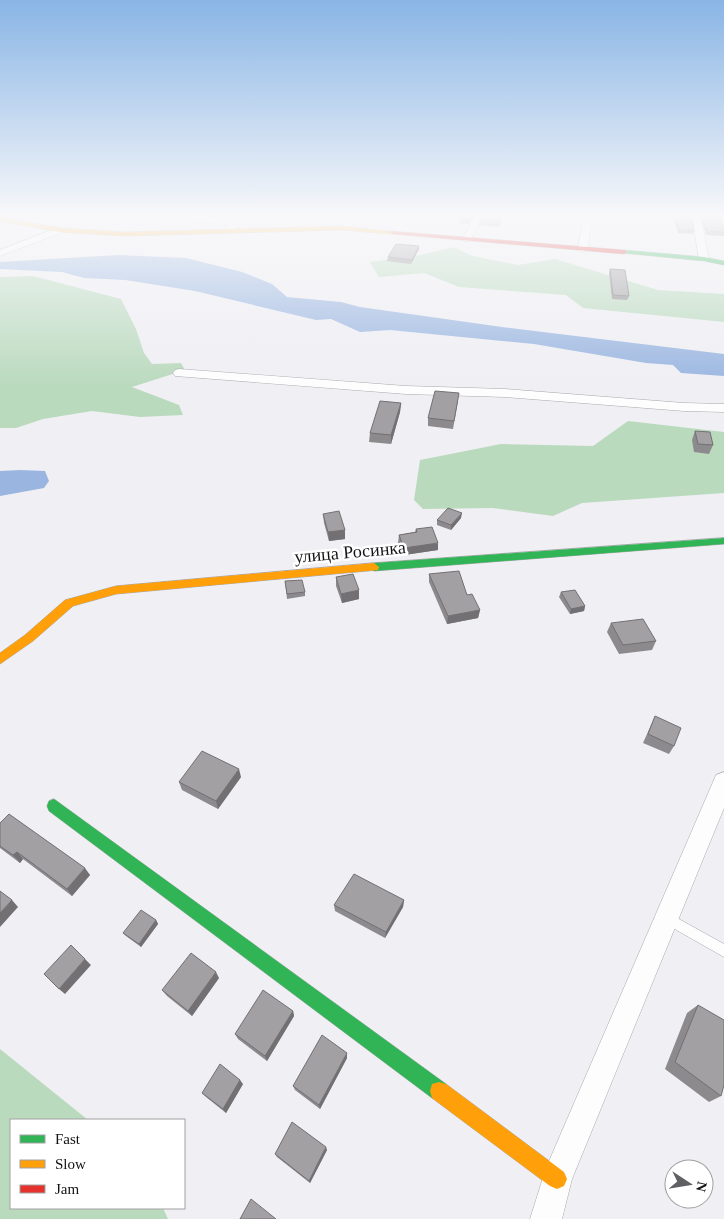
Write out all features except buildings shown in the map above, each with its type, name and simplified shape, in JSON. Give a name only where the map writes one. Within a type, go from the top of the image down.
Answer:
[{"type":"street","points":[[179,373],[396,389],[505,393],[684,407],[724,408]]},
{"type":"street","name":"улица Росинка","points":[[0,660],[70,603],[116,590],[506,556],[724,541]]},
{"type":"street","points":[[546,1219],[557,1179],[724,782]]},
{"type":"street","points":[[54,806],[557,1179]]},
{"type":"lane","points":[[666,917],[724,951]]},
{"type":"green space","points":[[376,272],[598,272],[658,290],[724,294],[724,322],[583,308],[566,295],[459,287],[424,273],[379,277]]},
{"type":"green space","points":[[33,276],[121,299],[136,329],[144,353],[152,364],[181,363],[185,370],[132,387],[179,405],[183,415],[140,417],[92,411],[43,419],[16,428],[0,428],[0,277]]},
{"type":"green space","points":[[628,421],[724,432],[724,493],[582,503],[553,516],[493,508],[423,509],[414,500],[420,460],[501,444],[593,446]]},
{"type":"green space","points":[[0,1049],[87,1119],[10,1119],[10,1209],[163,1209],[168,1219],[0,1219]]},
{"type":"water","points":[[60,272],[242,272],[272,284],[287,297],[341,302],[360,307],[502,327],[724,354],[724,376],[681,373],[673,365],[646,363],[534,344],[390,330],[360,332],[331,319],[316,320],[195,291],[125,280],[84,278]]},
{"type":"water","points":[[0,471],[45,471],[49,481],[44,488],[0,496]]},
{"type":"traffic: fast","points":[[374,567],[724,541]]},
{"type":"traffic: fast","points":[[54,806],[439,1091]]},
{"type":"traffic: slow","points":[[0,659],[29,638],[69,603],[116,590],[374,567]]},
{"type":"traffic: slow","points":[[439,1091],[557,1179]]}]
